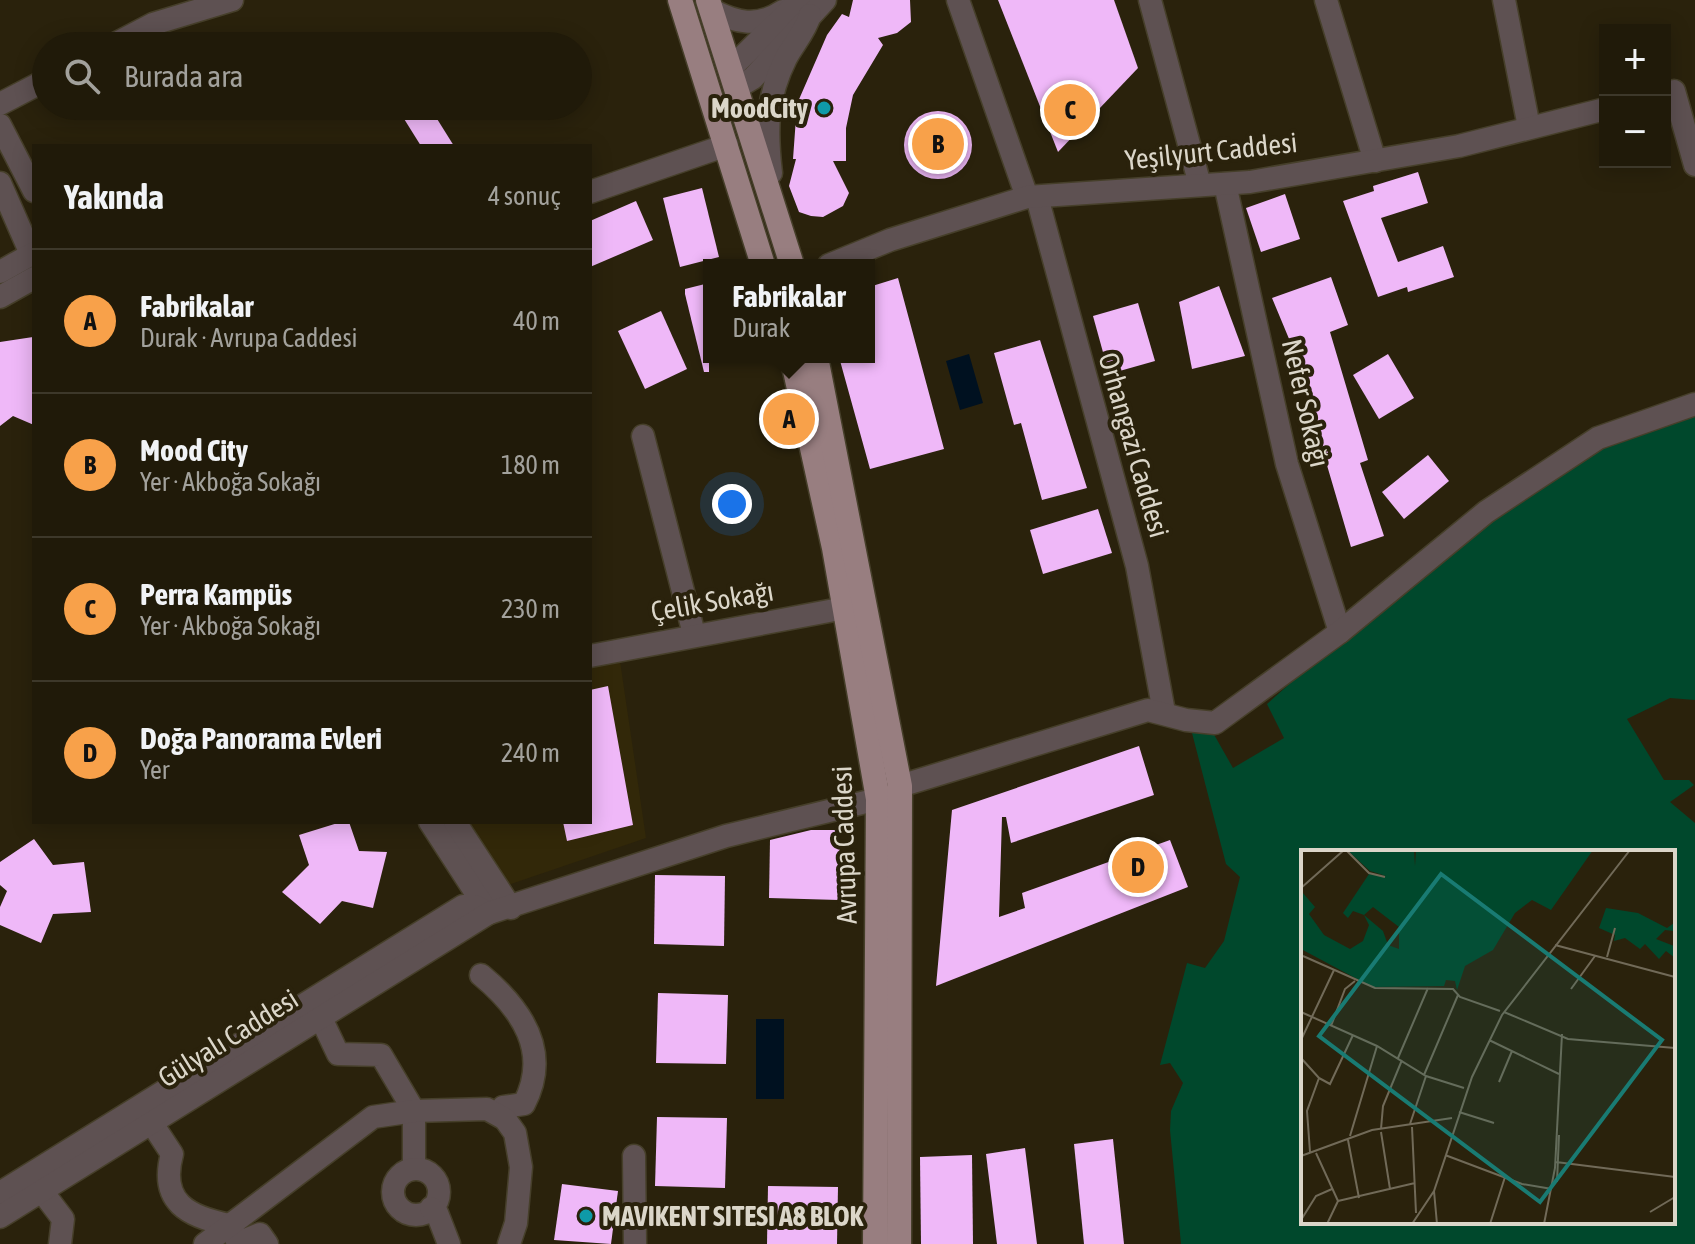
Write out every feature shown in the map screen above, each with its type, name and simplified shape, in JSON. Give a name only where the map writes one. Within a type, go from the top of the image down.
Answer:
[{"type":"main road","points":[[680,0],[761,259]]},
{"type":"main road","points":[[709,4],[790,259]]},
{"type":"main road","points":[[710,88],[734,77]]},
{"type":"main road","name":"Avrupa Caddesi","points":[[793,363],[845,608],[878,799],[875,1244]]},
{"type":"main road","name":"Avrupa Caddesi","points":[[817,363],[900,786],[899,1244]]},
{"type":"street","points":[[138,32],[153,24],[232,0]]},
{"type":"street","name":"Orhangazi Caddesi","points":[[958,0],[1032,197],[1137,566],[1164,712]]},
{"type":"street","points":[[1150,0],[1200,185]]},
{"type":"street","points":[[1326,0],[1375,161]]},
{"type":"street","points":[[1504,0],[1529,127]]},
{"type":"street","points":[[709,4],[745,23],[772,18],[808,4]]},
{"type":"street","points":[[734,77],[753,78],[808,4]]},
{"type":"street","points":[[771,202],[766,124],[769,103],[808,4]]},
{"type":"street","points":[[0,104],[32,87]]},
{"type":"street","points":[[1678,91],[1695,165]]},
{"type":"street","name":"Yeşilyurt Caddesi","points":[[844,259],[890,240],[1032,197],[1225,184],[1459,146],[1599,110]]},
{"type":"street","points":[[0,125],[32,187]]},
{"type":"street","points":[[592,191],[727,145]]},
{"type":"street","points":[[0,183],[28,247],[32,249]]},
{"type":"street","name":"Nefer Sokağı","points":[[1225,184],[1287,464],[1340,632]]},
{"type":"street","points":[[0,272],[32,251]]},
{"type":"street","points":[[0,297],[32,279]]},
{"type":"street","points":[[900,786],[1148,710],[1186,720],[1215,723],[1340,632],[1486,512],[1598,438],[1695,404]]},
{"type":"street","points":[[643,436],[694,634]]},
{"type":"street","name":"Çelik Sokağı","points":[[592,656],[845,608]]},
{"type":"street","name":"Gülyalı Caddesi","points":[[0,1217],[320,1016],[500,910],[726,836],[878,799]]},
{"type":"street","points":[[432,824],[500,910]]},
{"type":"street","points":[[456,824],[500,910]]},
{"type":"street","name":"Gülyalı Caddesi","points":[[0,1193],[463,906],[500,910]]},
{"type":"street","points":[[481,975],[501,992],[533,1044],[536,1067],[532,1088],[524,1104],[503,1107],[505,1119]]},
{"type":"street","points":[[320,1016],[338,1054],[381,1055],[414,1111],[414,1168]]},
{"type":"street","points":[[205,1244],[373,1117],[414,1111],[487,1109],[505,1119],[515,1133],[521,1167],[516,1223],[509,1244]]},
{"type":"street","points":[[151,1122],[172,1154],[167,1173],[170,1189],[181,1207],[194,1215],[230,1225]]},
{"type":"street","points":[[634,1156],[635,1244]]},
{"type":"street","points":[[422,1167],[438,1182],[438,1202],[423,1215],[406,1215],[393,1200],[393,1183],[403,1172],[414,1168],[422,1167]]},
{"type":"street","points":[[41,1190],[63,1219],[60,1244]]},
{"type":"street","points":[[431,1208],[437,1213],[449,1244]]},
{"type":"street","points":[[230,1225],[238,1243],[260,1234],[267,1244]]},
{"type":"shaded area","points":[[620,661],[646,838],[508,885],[468,824],[592,824],[592,668]]},
{"type":"green space","points":[[1695,410],[1695,700],[1670,698],[1627,719],[1664,780],[1689,780],[1694,785],[1670,802],[1695,823],[1695,1244],[1181,1244],[1170,1130],[1171,1111],[1183,1083],[1170,1063],[1160,1065],[1187,963],[1205,968],[1224,941],[1240,877],[1226,864],[1192,733],[1212,731],[1233,768],[1284,738],[1267,704],[1340,639],[1489,518],[1597,446]]},
{"type":"water","points":[[969,354],[983,403],[960,410],[946,361]]},
{"type":"water","points":[[756,1019],[784,1019],[784,1099],[756,1099]]},
{"type":"building","name":"MoodCity","points":[[853,0],[910,0],[911,22],[897,33],[878,38],[883,45],[853,95],[846,128],[846,161],[833,161],[849,193],[843,206],[823,217],[811,216],[799,212],[789,186],[796,159],[793,159],[797,104],[827,35],[842,14],[849,17]]},
{"type":"building","points":[[998,0],[1114,0],[1138,68],[1058,152]]},
{"type":"building","points":[[938,111],[962,121],[972,145],[962,169],[938,179],[914,169],[904,145],[914,121]]},
{"type":"building","points":[[405,120],[438,120],[453,144],[420,144]]},
{"type":"building","points":[[1418,172],[1428,203],[1381,218],[1398,262],[1443,246],[1454,277],[1408,292],[1407,287],[1378,297],[1343,201],[1374,191],[1373,186]]},
{"type":"building","points":[[702,188],[719,257],[680,267],[663,198]]},
{"type":"building","points":[[1285,194],[1300,239],[1261,252],[1246,208]]},
{"type":"building","points":[[636,201],[653,240],[592,266],[592,220]]},
{"type":"building","points":[[1331,277],[1348,325],[1330,332],[1368,460],[1360,463],[1384,536],[1351,547],[1292,346],[1272,298]]},
{"type":"building","points":[[898,278],[944,449],[870,469],[841,363],[875,363],[875,285]]},
{"type":"building","points":[[703,284],[703,363],[709,363],[709,372],[704,372],[685,289]]},
{"type":"building","points":[[1219,286],[1245,356],[1192,369],[1179,302]]},
{"type":"building","points":[[1138,303],[1155,361],[1109,374],[1093,316]]},
{"type":"building","points":[[661,311],[687,369],[645,389],[618,331]]},
{"type":"building","points":[[32,337],[32,424],[13,416],[0,426],[0,342]]},
{"type":"building","points":[[1040,340],[1087,488],[1042,500],[1021,423],[1014,425],[994,353]]},
{"type":"building","points":[[1388,354],[1414,398],[1379,419],[1353,375]]},
{"type":"building","points":[[1428,455],[1449,481],[1404,519],[1382,492]]},
{"type":"building","points":[[1098,509],[1112,553],[1043,574],[1030,530]]},
{"type":"building","points":[[608,686],[633,825],[567,841],[563,824],[592,824],[592,690]]},
{"type":"building","points":[[1139,746],[1154,795],[1011,843],[1006,817],[1002,817],[999,917],[1025,908],[1022,893],[1170,840],[1188,887],[936,986],[952,810]]},
{"type":"building","points":[[335,824],[350,824],[359,851],[387,852],[373,908],[342,901],[320,924],[282,892],[309,865],[299,835]]},
{"type":"building","points":[[811,830],[840,830],[839,900],[769,898],[770,840]]},
{"type":"building","points":[[34,839],[53,865],[84,862],[91,912],[53,914],[41,943],[0,925],[0,907],[7,891],[0,885],[0,862]]},
{"type":"building","points":[[655,875],[725,876],[724,946],[654,944]]},
{"type":"building","points":[[658,993],[728,995],[726,1064],[656,1063]]},
{"type":"building","points":[[657,1117],[727,1118],[725,1188],[655,1186]]},
{"type":"building","points":[[1113,1139],[1124,1244],[1084,1244],[1074,1144]]},
{"type":"building","points":[[1025,1148],[1037,1244],[997,1244],[986,1154]]},
{"type":"building","points":[[972,1155],[973,1244],[921,1244],[920,1157]]},
{"type":"building","name":"MAVIKENT SITESI A8 BLOK","points":[[562,1184],[618,1191],[611,1244],[554,1240]]},
{"type":"building","points":[[768,1186],[838,1187],[837,1244],[767,1244]]},
{"type":"place","name":"MoodCity","points":[[824,108]]},
{"type":"place","name":"Perra Kampüs","points":[[1070,110]]},
{"type":"place","name":"Mood City","points":[[938,144]]},
{"type":"place","name":"Fabrikalar","points":[[789,419]]},
{"type":"place","name":"Doğa Panorama Evleri","points":[[1138,867]]},
{"type":"place","name":"MAVIKENT SITESI A8 BLOK","points":[[586,1216]]}]
